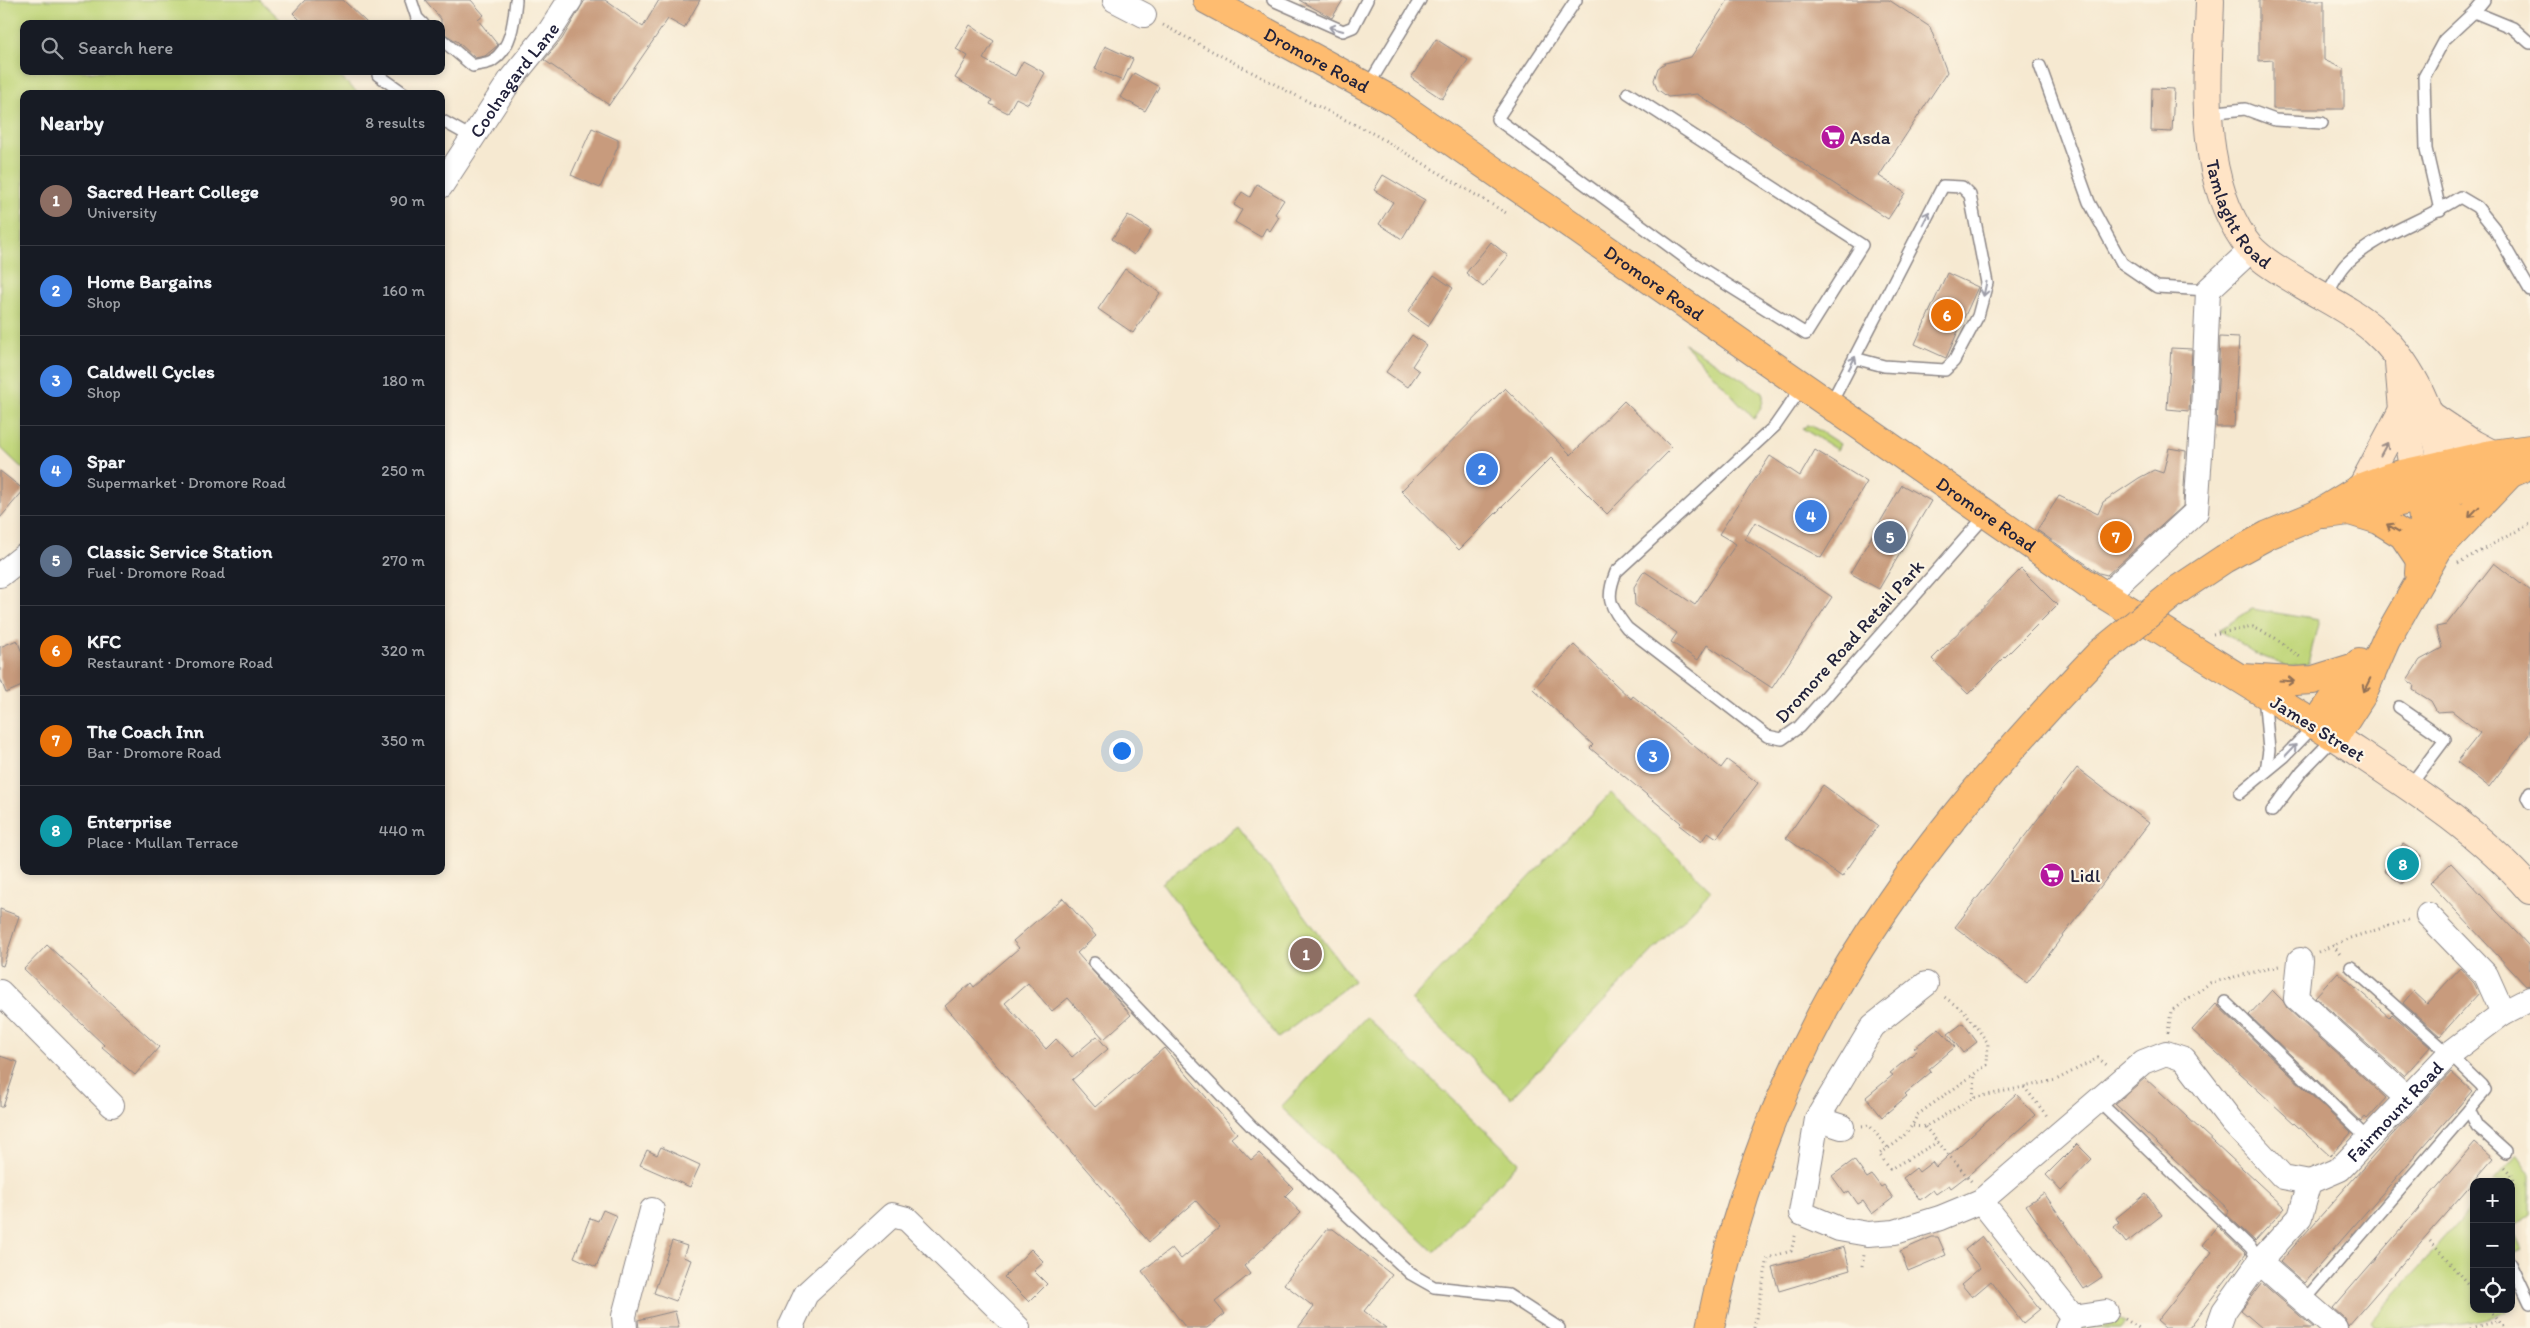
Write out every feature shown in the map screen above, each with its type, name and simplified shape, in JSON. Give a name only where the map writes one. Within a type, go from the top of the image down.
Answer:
[{"type":"highway","name":"Dromore Road","points":[[1207,0],[1395,102],[1986,516],[2098,591]]},
{"type":"highway","points":[[1710,1328],[1718,1285],[1742,1203],[1768,1133],[1829,1000],[1872,929],[1920,860],[2038,717],[2100,654],[2179,589],[2224,559],[2268,535],[2316,515],[2362,487],[2390,477],[2492,454],[2530,449]]},
{"type":"highway","points":[[2432,495],[2443,466]]},
{"type":"highway","points":[[2415,471],[2448,516],[2432,565]]},
{"type":"highway","points":[[2316,515],[2353,512],[2432,495],[2519,471]]},
{"type":"highway","points":[[2325,731],[2362,695],[2386,640],[2432,565],[2519,471]]},
{"type":"highway","points":[[2353,512],[2379,520],[2403,535],[2432,565]]},
{"type":"highway","name":"James Street","points":[[2098,591],[2325,731]]},
{"type":"highway","points":[[2325,731],[2355,667],[2386,640]]},
{"type":"highway","points":[[2238,678],[2313,680],[2355,667]]},
{"type":"street","name":"Coolnagard Lane","points":[[445,180],[511,79],[550,31],[570,0]]},
{"type":"street","points":[[1115,0],[1144,15]]},
{"type":"street","name":"Tamlaght Road","points":[[2210,0],[2208,113],[2216,178],[2227,208],[2251,250],[2373,329],[2399,358],[2426,401],[2443,466]]},
{"type":"street","points":[[2098,591],[2136,567],[2196,512],[2203,411],[2208,290],[2251,250]]},
{"type":"street","points":[[2399,358],[2403,410],[2415,471]]},
{"type":"street","points":[[2362,487],[2394,431],[2403,410]]},
{"type":"street","points":[[2430,415],[2472,444],[2492,454]]},
{"type":"street","points":[[0,575],[20,559]]},
{"type":"street","name":"James Street","points":[[2325,731],[2409,787],[2468,832],[2517,875],[2530,890]]},
{"type":"street","points":[[2428,915],[2486,975],[2503,1013]]},
{"type":"street","points":[[2300,960],[2296,998],[2406,1097]]},
{"type":"street","points":[[1926,984],[1873,1026],[1817,1119],[1801,1213],[1839,1229],[1868,1234],[1894,1232],[1940,1218],[1981,1201],[2143,1062],[2166,1053],[2184,1059],[2232,1122],[2284,1177],[2310,1182],[2300,1217],[2259,1262],[2224,1311],[2218,1328]]},
{"type":"street","points":[[0,992],[112,1105]]},
{"type":"street","name":"Fairmount Road","points":[[2310,1182],[2340,1168],[2370,1140],[2406,1097],[2449,1054],[2503,1013],[2530,999]]},
{"type":"street","points":[[1817,1119],[1842,1127]]},
{"type":"street","points":[[1981,1201],[2070,1323],[2106,1312]]},
{"type":"street","points":[[624,1328],[624,1316],[652,1210]]},
{"type":"street","points":[[792,1327],[806,1294],[892,1215],[907,1219],[1018,1328]]},
{"type":"street","points":[[2259,1262],[2335,1328]]},
{"type":"lane","points":[[411,0],[419,20]]},
{"type":"lane","points":[[445,42],[473,66],[492,60],[507,44],[514,22],[516,0]]},
{"type":"lane","points":[[1273,0],[1343,31],[1353,27],[1367,0]]},
{"type":"lane","points":[[1368,86],[1420,0]]},
{"type":"lane","points":[[1576,0],[1497,119],[1691,262],[1806,334],[1862,245],[1628,93]]},
{"type":"lane","points":[[2440,210],[2426,149],[2424,77],[2444,40],[2484,0]]},
{"type":"lane","points":[[2474,12],[2513,28],[2530,43]]},
{"type":"lane","points":[[2040,66],[2089,202],[2122,263],[2157,287],[2208,290]]},
{"type":"lane","points":[[378,75],[399,90]]},
{"type":"lane","points":[[2208,113],[2245,110],[2275,120],[2322,122]]},
{"type":"lane","points":[[445,122],[473,138]]},
{"type":"lane","points":[[1830,406],[1854,358],[1943,186],[1962,187],[1970,195],[1987,283],[1978,316],[1954,361],[1945,370],[1884,366],[1854,358]]},
{"type":"lane","points":[[2325,298],[2346,264],[2370,246],[2440,210],[2460,197],[2477,207],[2494,228],[2530,290]]},
{"type":"lane","name":"Dromore Road Retail Park","points":[[1802,387],[1775,426],[1616,572],[1609,590],[1614,610],[1627,628],[1767,736],[1782,739],[1798,727],[1986,516]]},
{"type":"lane","points":[[2264,693],[2268,750],[2266,771]]},
{"type":"lane","points":[[2399,707],[2444,739],[2409,787]]},
{"type":"lane","points":[[2240,793],[2285,756],[2325,731]]},
{"type":"lane","points":[[2272,811],[2302,772],[2325,731]]},
{"type":"lane","points":[[2530,792],[2527,798],[2530,803]]},
{"type":"lane","points":[[1094,963],[1252,1127],[1411,1274],[1434,1287],[1508,1296],[1559,1328]]},
{"type":"lane","name":"Fairmount Road","points":[[2351,967],[2449,1054]]},
{"type":"lane","points":[[2225,1002],[2370,1140]]},
{"type":"lane","points":[[2304,1301],[2485,1092],[2481,1085],[2449,1054]]},
{"type":"lane","points":[[2098,1101],[2251,1248],[2259,1262]]},
{"type":"lane","points":[[2469,1110],[2477,1126],[2506,1152]]},
{"type":"lane","points":[[2513,1268],[2530,1303]]},
{"type":"path","points":[[1144,15],[1295,96],[1374,134],[1506,213]]},
{"type":"path","points":[[2432,565],[2530,524]]},
{"type":"path","points":[[2176,640],[2253,628],[2275,638],[2304,660],[2312,669],[2313,680]]},
{"type":"path","points":[[1926,984],[1965,1012],[1988,1043],[1987,1065],[1917,1115],[1913,1126],[1903,1139],[1879,1154],[1890,1170],[1938,1142]]},
{"type":"path","points":[[1913,1126],[1925,1127],[1973,1098],[2056,1080],[2098,1058],[2124,1079]]},
{"type":"path","points":[[1973,1098],[1976,1073]]},
{"type":"path","points":[[2024,1087],[2060,1133]]},
{"type":"path","points":[[1842,1127],[1869,1125],[1888,1148]]},
{"type":"path","points":[[1925,1127],[1968,1178]]},
{"type":"path","points":[[2511,1173],[2512,1178]]},
{"type":"path","points":[[1754,1328],[1768,1258],[1791,1251],[1801,1213]]},
{"type":"path","points":[[2430,1241],[2442,1251],[2470,1286]]},
{"type":"path","points":[[2492,1313],[2504,1328]]},
{"type":"path","points":[[2470,1328],[2498,1321]]},
{"type":"green space","points":[[0,0],[260,0],[281,20],[20,20],[20,75],[338,75],[355,90],[20,90],[20,466],[0,447]]},
{"type":"green space","points":[[1684,343],[1762,392],[1763,403],[1754,419]]},
{"type":"green space","points":[[1812,426],[1840,444],[1837,450],[1802,428]]},
{"type":"green space","points":[[2252,609],[2319,620],[2308,664],[2289,667],[2254,653],[2219,630]]},
{"type":"green space","points":[[1611,793],[1711,890],[1511,1098],[1411,1000]]},
{"type":"green space","points":[[1238,826],[1354,981],[1278,1038],[1162,883]]},
{"type":"green space","points":[[1366,1017],[1519,1162],[1434,1252],[1281,1107]]},
{"type":"green space","points":[[2517,1155],[2530,1174],[2530,1214],[2515,1226],[2515,1178],[2497,1178]]},
{"type":"green space","points":[[2470,1209],[2470,1313],[2503,1313],[2475,1321],[2442,1326],[2375,1328],[2371,1322]]},
{"type":"green space","points":[[2515,1234],[2522,1249],[2515,1252]]},
{"type":"green space","points":[[2108,1316],[2125,1322],[2120,1328],[2079,1328]]},
{"type":"building","points":[[305,0],[343,0],[364,20],[300,20],[293,13]]},
{"type":"building","points":[[425,0],[471,0],[484,15],[478,20],[498,45],[485,56],[475,58],[458,42],[445,34],[445,20],[441,19]]},
{"type":"building","points":[[585,0],[605,0],[643,27],[659,0],[700,0],[684,28],[668,19],[609,105],[544,60],[562,39]]},
{"type":"building","points":[[1299,0],[1343,0],[1332,18]]},
{"type":"building","name":"Asda","points":[[1728,0],[1889,0],[1930,27],[1947,72],[1879,176],[1905,193],[1888,219],[1697,94],[1668,97],[1657,89],[1654,80],[1658,68],[1665,63],[1691,57]]},
{"type":"building","points":[[2259,0],[2324,0],[2324,60],[2344,69],[2344,109],[2273,109],[2273,60],[2259,61]]},
{"type":"building","points":[[970,25],[994,41],[983,59],[1015,76],[1023,61],[1045,73],[1028,104],[1016,98],[1008,113],[990,104],[992,100],[955,78],[968,56],[956,49]]},
{"type":"building","points":[[1436,39],[1468,60],[1442,99],[1411,78]]},
{"type":"building","points":[[1105,46],[1133,59],[1123,81],[1095,69]]},
{"type":"building","points":[[1134,73],[1159,87],[1145,111],[1120,97]]},
{"type":"building","points":[[2152,88],[2174,89],[2172,132],[2151,131]]},
{"type":"building","points":[[592,128],[618,140],[618,146],[600,188],[571,175]]},
{"type":"building","points":[[1383,175],[1425,200],[1402,239],[1379,224],[1393,202],[1374,190]]},
{"type":"building","points":[[1257,184],[1284,200],[1275,214],[1279,217],[1270,231],[1266,228],[1261,237],[1235,222],[1242,210],[1234,205],[1242,192],[1250,197]]},
{"type":"building","points":[[1128,215],[1151,230],[1134,255],[1112,239]]},
{"type":"building","points":[[1491,242],[1508,256],[1483,287],[1466,273]]},
{"type":"building","points":[[1125,269],[1160,293],[1133,333],[1098,309]]},
{"type":"building","points":[[1947,273],[1978,287],[1946,358],[1915,344]]},
{"type":"building","points":[[1434,275],[1453,288],[1428,326],[1408,312]]},
{"type":"building","points":[[1412,335],[1426,345],[1412,366],[1419,371],[1408,387],[1386,372]]},
{"type":"building","points":[[2220,337],[2239,338],[2234,427],[2216,427]]},
{"type":"building","points":[[2171,348],[2192,349],[2189,411],[2167,409]]},
{"type":"building","points":[[1505,388],[1571,455],[1624,401],[1672,448],[1607,514],[1551,458],[1459,550],[1401,491]]},
{"type":"building","points":[[2169,448],[2186,451],[2183,506],[2107,575],[2099,573],[2037,530],[2059,496],[2098,514],[2103,502],[2139,478],[2154,470],[2163,473]]},
{"type":"building","points":[[1815,450],[1867,482],[1821,558],[1755,522],[1745,539],[1832,597],[1772,688],[1707,645],[1698,660],[1671,642],[1677,633],[1635,605],[1634,587],[1644,571],[1695,605],[1736,544],[1719,534],[1770,456],[1800,476]]},
{"type":"building","points":[[0,471],[20,487],[20,495],[0,518]]},
{"type":"building","points":[[1902,485],[1931,501],[1879,589],[1850,573]]},
{"type":"building","points":[[2494,563],[2530,591],[2530,733],[2489,787],[2457,762],[2480,733],[2452,711],[2437,712],[2431,701],[2413,690],[2414,685],[2407,680],[2420,660],[2442,648],[2436,627],[2446,625]]},
{"type":"building","points":[[2021,569],[2057,605],[1968,694],[1932,659]]},
{"type":"building","points":[[17,640],[20,647],[20,687],[6,693],[0,678],[0,647]]},
{"type":"building","points":[[1574,645],[1631,699],[1633,696],[1721,768],[1727,760],[1758,783],[1717,838],[1708,832],[1701,842],[1679,825],[1681,823],[1590,748],[1593,745],[1533,689]]},
{"type":"building","name":"Lidl","points":[[2077,768],[2149,823],[2027,983],[1955,927]]},
{"type":"building","points":[[1823,785],[1878,825],[1842,877],[1786,838]]},
{"type":"building","points":[[2403,844],[2421,856],[2402,884],[2384,871]]},
{"type":"building","points":[[2451,863],[2530,947],[2530,985],[2526,986],[2430,883]]},
{"type":"building","points":[[1063,898],[1096,936],[1077,953],[1131,1015],[1104,1039],[1068,998],[1052,1011],[1028,983],[1005,1003],[1046,1049],[1056,1039],[1072,1057],[1097,1036],[1108,1049],[1072,1080],[1095,1107],[1164,1048],[1237,1133],[1231,1138],[1251,1160],[1259,1153],[1293,1188],[1285,1196],[1301,1213],[1244,1266],[1250,1274],[1215,1302],[1225,1314],[1207,1328],[1186,1328],[1142,1271],[1172,1248],[1181,1259],[1220,1227],[1196,1201],[1149,1242],[945,1006],[971,983],[974,987],[1019,948],[1013,941]]},
{"type":"building","points":[[0,909],[19,916],[3,966],[0,965]]},
{"type":"building","points":[[47,945],[159,1047],[135,1075],[102,1047],[104,1045],[24,969]]},
{"type":"building","points":[[2460,968],[2474,983],[2479,993],[2440,1036],[2403,1003],[2413,991],[2427,1004]]},
{"type":"building","points":[[2338,972],[2389,1017],[2392,1014],[2430,1047],[2404,1076],[2315,997]]},
{"type":"building","points":[[2272,990],[2287,1008],[2386,1098],[2367,1119],[2365,1117],[2361,1122],[2249,1015]]},
{"type":"building","points":[[2216,1004],[2351,1133],[2330,1156],[2192,1030]]},
{"type":"building","points":[[1963,1023],[1977,1042],[1963,1053],[1948,1034]]},
{"type":"building","points":[[1939,1028],[1955,1047],[1929,1069],[1931,1072],[1905,1094],[1907,1096],[1882,1117],[1866,1097],[1893,1075],[1890,1073],[1917,1051],[1914,1048]]},
{"type":"building","points":[[0,1056],[18,1062],[3,1107],[0,1107]]},
{"type":"building","points":[[2451,1072],[2472,1091],[2304,1283],[2280,1262],[2392,1135]]},
{"type":"building","points":[[2145,1078],[2285,1208],[2255,1241],[2226,1214],[2229,1210],[2115,1104]]},
{"type":"building","points":[[2016,1094],[2035,1115],[1972,1172],[1951,1188],[1949,1185],[1936,1194],[1933,1190],[1920,1200],[1903,1178],[1916,1168],[1919,1172],[1932,1162],[1936,1167]]},
{"type":"building","points":[[2475,1143],[2493,1159],[2477,1178],[2470,1178],[2470,1185],[2348,1326],[2344,1318],[2333,1308]]},
{"type":"building","points":[[2077,1144],[2092,1159],[2061,1191],[2046,1175]]},
{"type":"building","points":[[661,1147],[700,1165],[690,1187],[640,1165],[647,1150],[657,1155]]},
{"type":"building","points":[[1854,1160],[1867,1178],[1872,1175],[1881,1187],[1884,1185],[1893,1198],[1872,1214],[1863,1201],[1858,1204],[1849,1191],[1845,1194],[1832,1176]]},
{"type":"building","points":[[2044,1193],[2102,1277],[2084,1289],[2026,1205]]},
{"type":"building","points":[[2146,1194],[2162,1215],[2126,1243],[2114,1227],[2119,1223],[2116,1218]]},
{"type":"building","points":[[603,1210],[617,1216],[596,1267],[574,1257],[590,1218],[598,1221]]},
{"type":"building","points":[[2217,1226],[2246,1254],[2189,1328],[2165,1328],[2157,1321],[2212,1252],[2202,1245]]},
{"type":"building","points":[[1327,1229],[1333,1229],[1392,1275],[1364,1311],[1386,1328],[1298,1328],[1314,1307],[1284,1284]]},
{"type":"building","points":[[1982,1236],[2040,1309],[2023,1323],[1991,1281],[1972,1297],[1961,1284],[1980,1268],[1965,1250]]},
{"type":"building","points":[[1932,1237],[1938,1237],[1946,1255],[1908,1271],[1900,1251]]},
{"type":"building","points":[[672,1241],[687,1246],[683,1257],[691,1260],[676,1301],[654,1293]]},
{"type":"building","points":[[1844,1247],[1850,1270],[1779,1291],[1772,1267]]},
{"type":"building","points":[[1031,1249],[1044,1262],[1034,1271],[1047,1284],[1029,1302],[1004,1277]]},
{"type":"building","points":[[2262,1283],[2314,1328],[2262,1328],[2241,1310]]},
{"type":"building","points":[[675,1311],[679,1328],[639,1328],[638,1320]]},
{"type":"place","name":"Asda","points":[[1833,137]]},
{"type":"place","name":"KFC","points":[[1947,315]]},
{"type":"place","name":"Home Bargains","points":[[1482,469]]},
{"type":"place","name":"Spar","points":[[1811,516]]},
{"type":"place","name":"Classic Service Station","points":[[1890,537]]},
{"type":"place","name":"The Coach Inn","points":[[2116,537]]},
{"type":"place","name":"Caldwell Cycles","points":[[1653,756]]},
{"type":"place","name":"Enterprise","points":[[2403,864]]},
{"type":"place","name":"Lidl","points":[[2052,875]]},
{"type":"place","name":"Sacred Heart College","points":[[1306,954]]}]
